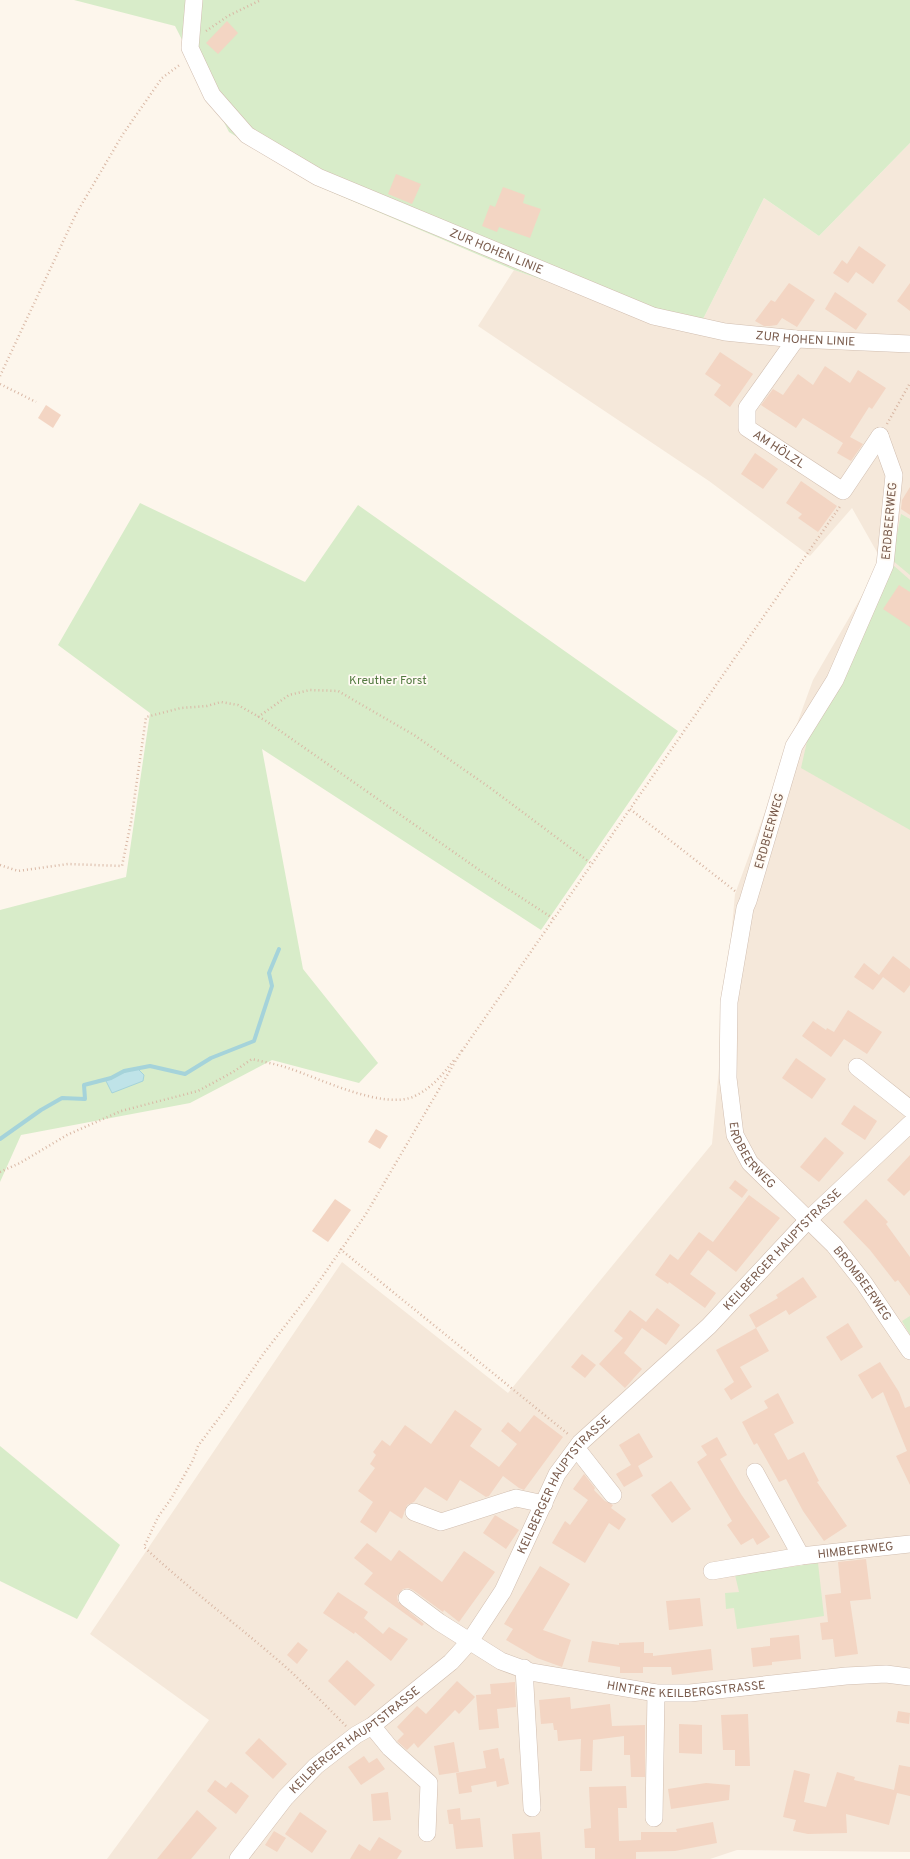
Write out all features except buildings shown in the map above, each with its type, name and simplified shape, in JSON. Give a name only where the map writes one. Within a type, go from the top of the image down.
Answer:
[{"type":"street","points":[[192,49],[194,0]]},
{"type":"street","name":"ZUR HOHEN LINIE","points":[[192,49],[212,94],[247,135],[318,177],[653,316],[725,332],[796,339],[910,344]]},
{"type":"street","name":"AM HÖLZL","points":[[796,339],[748,408],[747,428],[843,491]]},
{"type":"street","points":[[843,491],[880,436]]},
{"type":"street","name":"ERDBEERWEG","points":[[808,1220],[750,1163],[735,1135],[728,1078],[729,1002],[744,908],[748,901],[794,746],[835,680],[885,565],[894,475],[880,436]]},
{"type":"street","points":[[857,1067],[910,1109]]},
{"type":"street","name":"KEILBERGER HAUPTSTRASSE","points":[[239,1859],[285,1798],[316,1766],[356,1735],[372,1726],[451,1662],[470,1641],[503,1591],[557,1474],[578,1446],[709,1326],[808,1220],[910,1124]]},
{"type":"street","name":"BROMBEERWEG","points":[[808,1220],[834,1244],[856,1272],[910,1352]]},
{"type":"street","points":[[578,1446],[612,1495]]},
{"type":"street","name":"HIMBEERWEG","points":[[755,1472],[801,1556]]},
{"type":"street","points":[[414,1512],[441,1522],[516,1498],[544,1504]]},
{"type":"street","name":"HIMBEERWEG","points":[[712,1572],[801,1556],[910,1544]]},
{"type":"street","name":"HINTERE KEILBERGSTRASSE","points":[[407,1598],[439,1622],[501,1661],[524,1668],[531,1672],[656,1693],[690,1693],[846,1676],[886,1674],[910,1677]]},
{"type":"street","points":[[524,1668],[532,1808]]},
{"type":"street","points":[[654,1818],[656,1693]]},
{"type":"street","points":[[372,1726],[390,1748],[430,1783],[428,1833]]},
{"type":"path","points":[[0,376],[76,214],[123,134],[162,78],[228,16],[261,0]]},
{"type":"path","points":[[880,436],[910,383]]},
{"type":"path","points":[[0,384],[36,402]]},
{"type":"path","points":[[0,1172],[20,1163],[67,1135],[121,1111],[198,1091],[233,1072],[252,1058],[288,1068],[358,1094],[393,1100],[413,1097],[436,1083],[462,1050],[554,919],[846,499],[843,491]]},
{"type":"path","points":[[258,717],[289,695],[310,690],[338,691],[414,735],[489,787],[592,864]]},
{"type":"path","points":[[0,865],[18,871],[68,864],[122,866],[131,822],[146,717],[181,708],[207,706],[220,702],[238,705],[258,717],[488,876],[554,919]]},
{"type":"path","points":[[630,809],[748,901]]},
{"type":"path","points":[[356,1735],[311,1690],[171,1572],[144,1547],[158,1517],[180,1484],[193,1460],[198,1446],[264,1353],[313,1290],[340,1249],[366,1214],[462,1050]]},
{"type":"path","points":[[340,1249],[578,1446]]},
{"type":"shaded area","points":[[910,143],[910,1852],[737,1850],[710,1859],[107,1859],[209,1720],[90,1634],[342,1262],[508,1393],[712,1144],[735,894],[813,680],[882,561],[852,508],[810,556],[709,481],[478,326],[514,270],[696,333],[764,198],[819,236]]},
{"type":"green space","points":[[74,0],[910,0],[910,143],[819,236],[764,198],[696,333],[514,270],[315,185],[229,132],[175,26]]},
{"type":"green space","name":"Kreuther Forst","points":[[140,503],[305,582],[358,505],[678,731],[541,930],[262,749],[303,969],[378,1063],[359,1083],[272,1060],[190,1103],[21,1135],[0,1182],[0,910],[126,877],[150,713],[58,645]]},
{"type":"green space","points":[[901,514],[910,519],[910,575],[892,560]]},
{"type":"green space","points":[[893,565],[910,580],[910,830],[801,768],[808,737]]},
{"type":"green space","points":[[910,1316],[910,1335],[902,1321]]},
{"type":"green space","points":[[0,1446],[120,1545],[77,1619],[0,1581]]},
{"type":"green space","points":[[818,1563],[824,1616],[737,1629],[734,1608],[726,1609],[725,1593],[739,1592],[735,1575]]},
{"type":"water","points":[[137,1068],[144,1075],[143,1081],[112,1093],[105,1079]]},
{"type":"waterway","points":[[0,1139],[41,1110],[62,1098],[85,1099],[84,1085],[111,1078],[124,1071],[150,1066],[185,1074],[211,1058],[254,1041],[272,986],[269,973],[279,949]]}]
